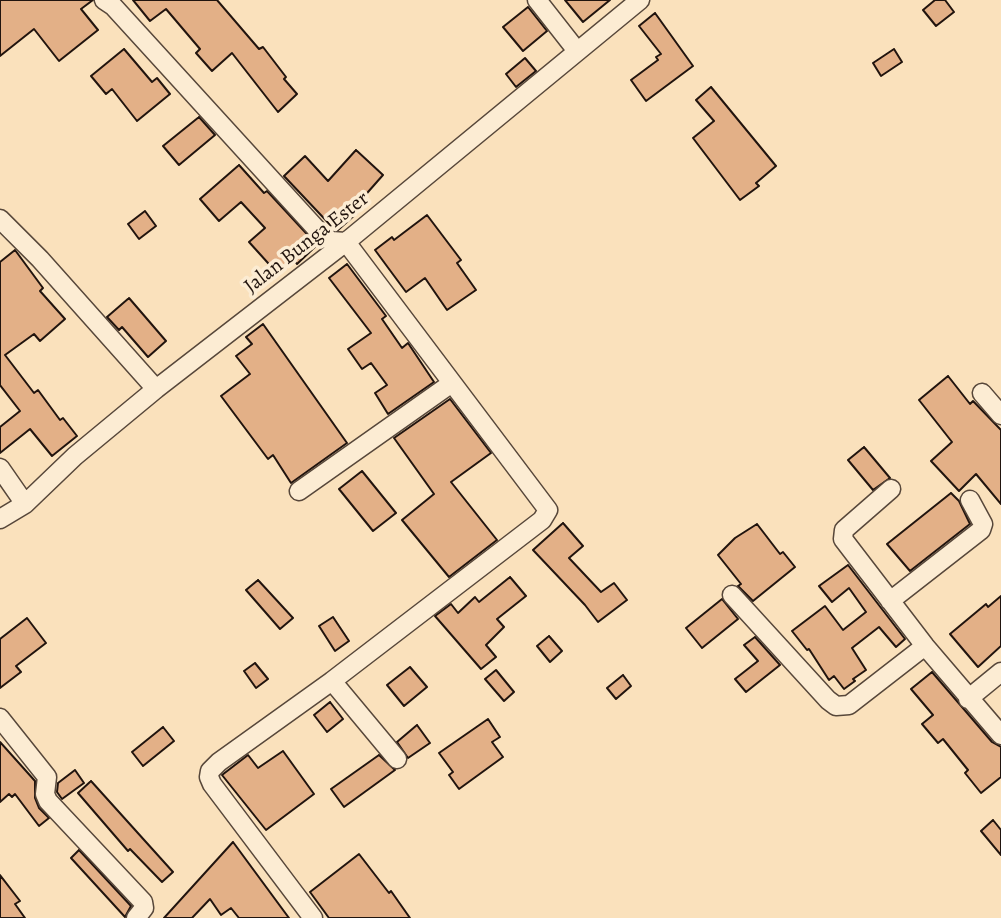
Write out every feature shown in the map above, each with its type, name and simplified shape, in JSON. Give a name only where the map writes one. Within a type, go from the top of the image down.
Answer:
[{"type":"street","points":[[103,0],[121,15],[322,235],[331,242],[346,242],[546,506],[547,515],[332,681],[219,762],[209,774],[212,784],[313,918]]},
{"type":"street","points":[[537,0],[577,51]]},
{"type":"street","name":"Jalan Bunga Ester","points":[[0,519],[25,504],[75,456],[156,389],[346,242],[640,0]]},
{"type":"street","points":[[0,219],[40,259],[156,389]]},
{"type":"street","points":[[299,491],[452,383]]},
{"type":"street","points":[[982,393],[1001,415]]},
{"type":"street","points":[[0,468],[25,504]]},
{"type":"street","points":[[891,489],[851,524],[842,535],[844,541],[925,646],[1001,736]]},
{"type":"street","points":[[890,601],[981,530],[983,524],[970,500]]},
{"type":"street","points":[[732,595],[836,706],[849,705],[925,646]]},
{"type":"street","points":[[968,699],[1001,672]]},
{"type":"street","points":[[332,681],[397,759]]},
{"type":"street","points":[[0,718],[47,777],[45,794],[48,801],[143,902],[143,910],[136,918]]},
{"type":"building","points":[[0,0],[93,0],[81,9],[98,30],[59,61],[34,29],[0,56]]},
{"type":"building","points":[[133,0],[217,0],[259,49],[263,47],[297,94],[278,112],[232,53],[212,71],[196,53],[200,49],[166,9],[150,21]]},
{"type":"building","points":[[565,0],[610,0],[583,22]]},
{"type":"building","points":[[935,0],[945,0],[954,12],[936,26],[923,10]]},
{"type":"building","points":[[528,7],[547,31],[523,51],[503,27]]},
{"type":"building","points":[[655,13],[693,66],[646,101],[631,80],[658,60],[656,57],[661,54],[639,26]]},
{"type":"building","points":[[124,49],[152,82],[157,78],[170,94],[137,121],[112,89],[106,94],[91,76]]},
{"type":"building","points":[[894,49],[902,62],[881,76],[873,63]]},
{"type":"building","points":[[525,58],[536,71],[516,87],[506,74]]},
{"type":"building","points":[[711,87],[776,166],[756,183],[759,186],[740,200],[693,138],[714,121],[696,100]]},
{"type":"building","points":[[199,117],[215,135],[179,165],[163,146]]},
{"type":"building","points":[[356,150],[383,175],[353,209],[357,213],[335,230],[284,176],[305,156],[328,181]]},
{"type":"building","points":[[239,165],[317,245],[297,264],[293,259],[277,273],[249,242],[265,228],[241,202],[219,221],[200,199]]},
{"type":"building","points":[[145,211],[156,226],[139,239],[128,224]]},
{"type":"building","points":[[427,215],[461,260],[457,263],[476,290],[447,310],[425,278],[406,292],[375,250],[392,237],[394,240]]},
{"type":"building","points":[[15,250],[43,288],[40,291],[65,319],[40,341],[34,334],[5,355],[34,393],[38,390],[60,420],[63,418],[77,436],[52,456],[30,429],[0,453],[0,427],[20,411],[0,385],[0,262]]},
{"type":"building","points":[[347,264],[386,316],[382,319],[402,348],[408,343],[434,382],[388,414],[375,393],[387,385],[371,363],[362,369],[348,349],[371,333],[329,278]]},
{"type":"building","points":[[129,298],[166,341],[148,357],[122,327],[119,330],[107,317]]},
{"type":"building","points":[[263,324],[347,443],[291,483],[273,455],[268,459],[221,396],[250,374],[236,356],[252,344],[246,337]]},
{"type":"building","points":[[948,376],[970,404],[973,401],[1001,430],[1001,504],[976,474],[959,491],[931,461],[952,442],[919,400]]},
{"type":"building","points":[[450,399],[491,453],[451,482],[497,540],[449,577],[402,520],[434,494],[394,438]]},
{"type":"building","points":[[864,447],[890,478],[873,490],[848,460]]},
{"type":"building","points":[[362,471],[396,513],[373,531],[339,489]]},
{"type":"building","points":[[951,493],[959,501],[970,524],[910,571],[887,544]]},
{"type":"building","points":[[563,523],[583,546],[569,558],[601,592],[614,583],[627,600],[598,622],[533,550]]},
{"type":"building","points":[[757,524],[780,554],[783,552],[795,567],[753,601],[738,586],[741,584],[718,555],[735,538]]},
{"type":"building","points":[[848,565],[905,639],[896,647],[879,627],[852,648],[866,670],[844,689],[834,676],[829,680],[809,649],[807,650],[792,631],[825,606],[843,630],[866,612],[849,588],[832,602],[819,586]]},
{"type":"building","points":[[510,577],[526,596],[497,619],[504,627],[486,645],[496,657],[481,669],[435,616],[451,604],[458,613],[475,597],[479,602]]},
{"type":"building","points":[[258,580],[293,618],[280,629],[246,590]]},
{"type":"building","points":[[1001,596],[1001,646],[978,667],[950,634],[986,604],[988,607]]},
{"type":"building","points":[[722,599],[738,619],[702,648],[686,628]]},
{"type":"building","points":[[333,617],[349,641],[335,651],[319,626]]},
{"type":"building","points":[[27,618],[46,643],[16,666],[21,672],[0,688],[0,639]]},
{"type":"building","points":[[549,636],[562,651],[550,662],[537,646]]},
{"type":"building","points":[[755,637],[780,665],[746,692],[735,679],[758,661],[744,645]]},
{"type":"building","points":[[255,663],[268,679],[256,688],[244,671]]},
{"type":"building","points":[[410,667],[427,687],[404,706],[387,685]]},
{"type":"building","points":[[496,670],[514,692],[504,701],[485,679]]},
{"type":"building","points":[[932,672],[992,742],[1001,747],[1001,777],[981,793],[965,773],[968,770],[943,739],[938,743],[922,724],[933,715],[911,689]]},
{"type":"building","points":[[623,675],[631,686],[616,699],[607,688]]},
{"type":"building","points":[[330,702],[343,719],[327,732],[314,715]]},
{"type":"building","points":[[488,719],[500,737],[492,742],[503,757],[459,789],[449,775],[453,772],[439,753]]},
{"type":"building","points":[[417,725],[430,743],[408,758],[397,742]]},
{"type":"building","points":[[163,727],[174,741],[143,766],[132,752]]},
{"type":"building","points":[[0,742],[35,781],[35,798],[39,808],[49,818],[39,826],[15,794],[12,797],[9,794],[0,802]]},
{"type":"building","points":[[283,751],[314,794],[266,830],[222,775],[248,755],[258,768]]},
{"type":"building","points":[[379,755],[395,770],[344,807],[331,789]]},
{"type":"building","points":[[75,770],[84,783],[62,799],[57,792],[58,783]]},
{"type":"building","points":[[91,781],[173,872],[162,882],[130,849],[128,851],[78,793]]},
{"type":"building","points":[[993,820],[1001,830],[1001,855],[981,831]]},
{"type":"building","points":[[233,842],[289,918],[239,918],[231,908],[221,915],[210,899],[192,918],[164,918]]},
{"type":"building","points":[[79,850],[131,906],[125,917],[71,858]]},
{"type":"building","points":[[359,854],[410,918],[329,918],[310,892]]},
{"type":"building","points":[[0,875],[20,901],[15,904],[25,918],[0,918]]}]
